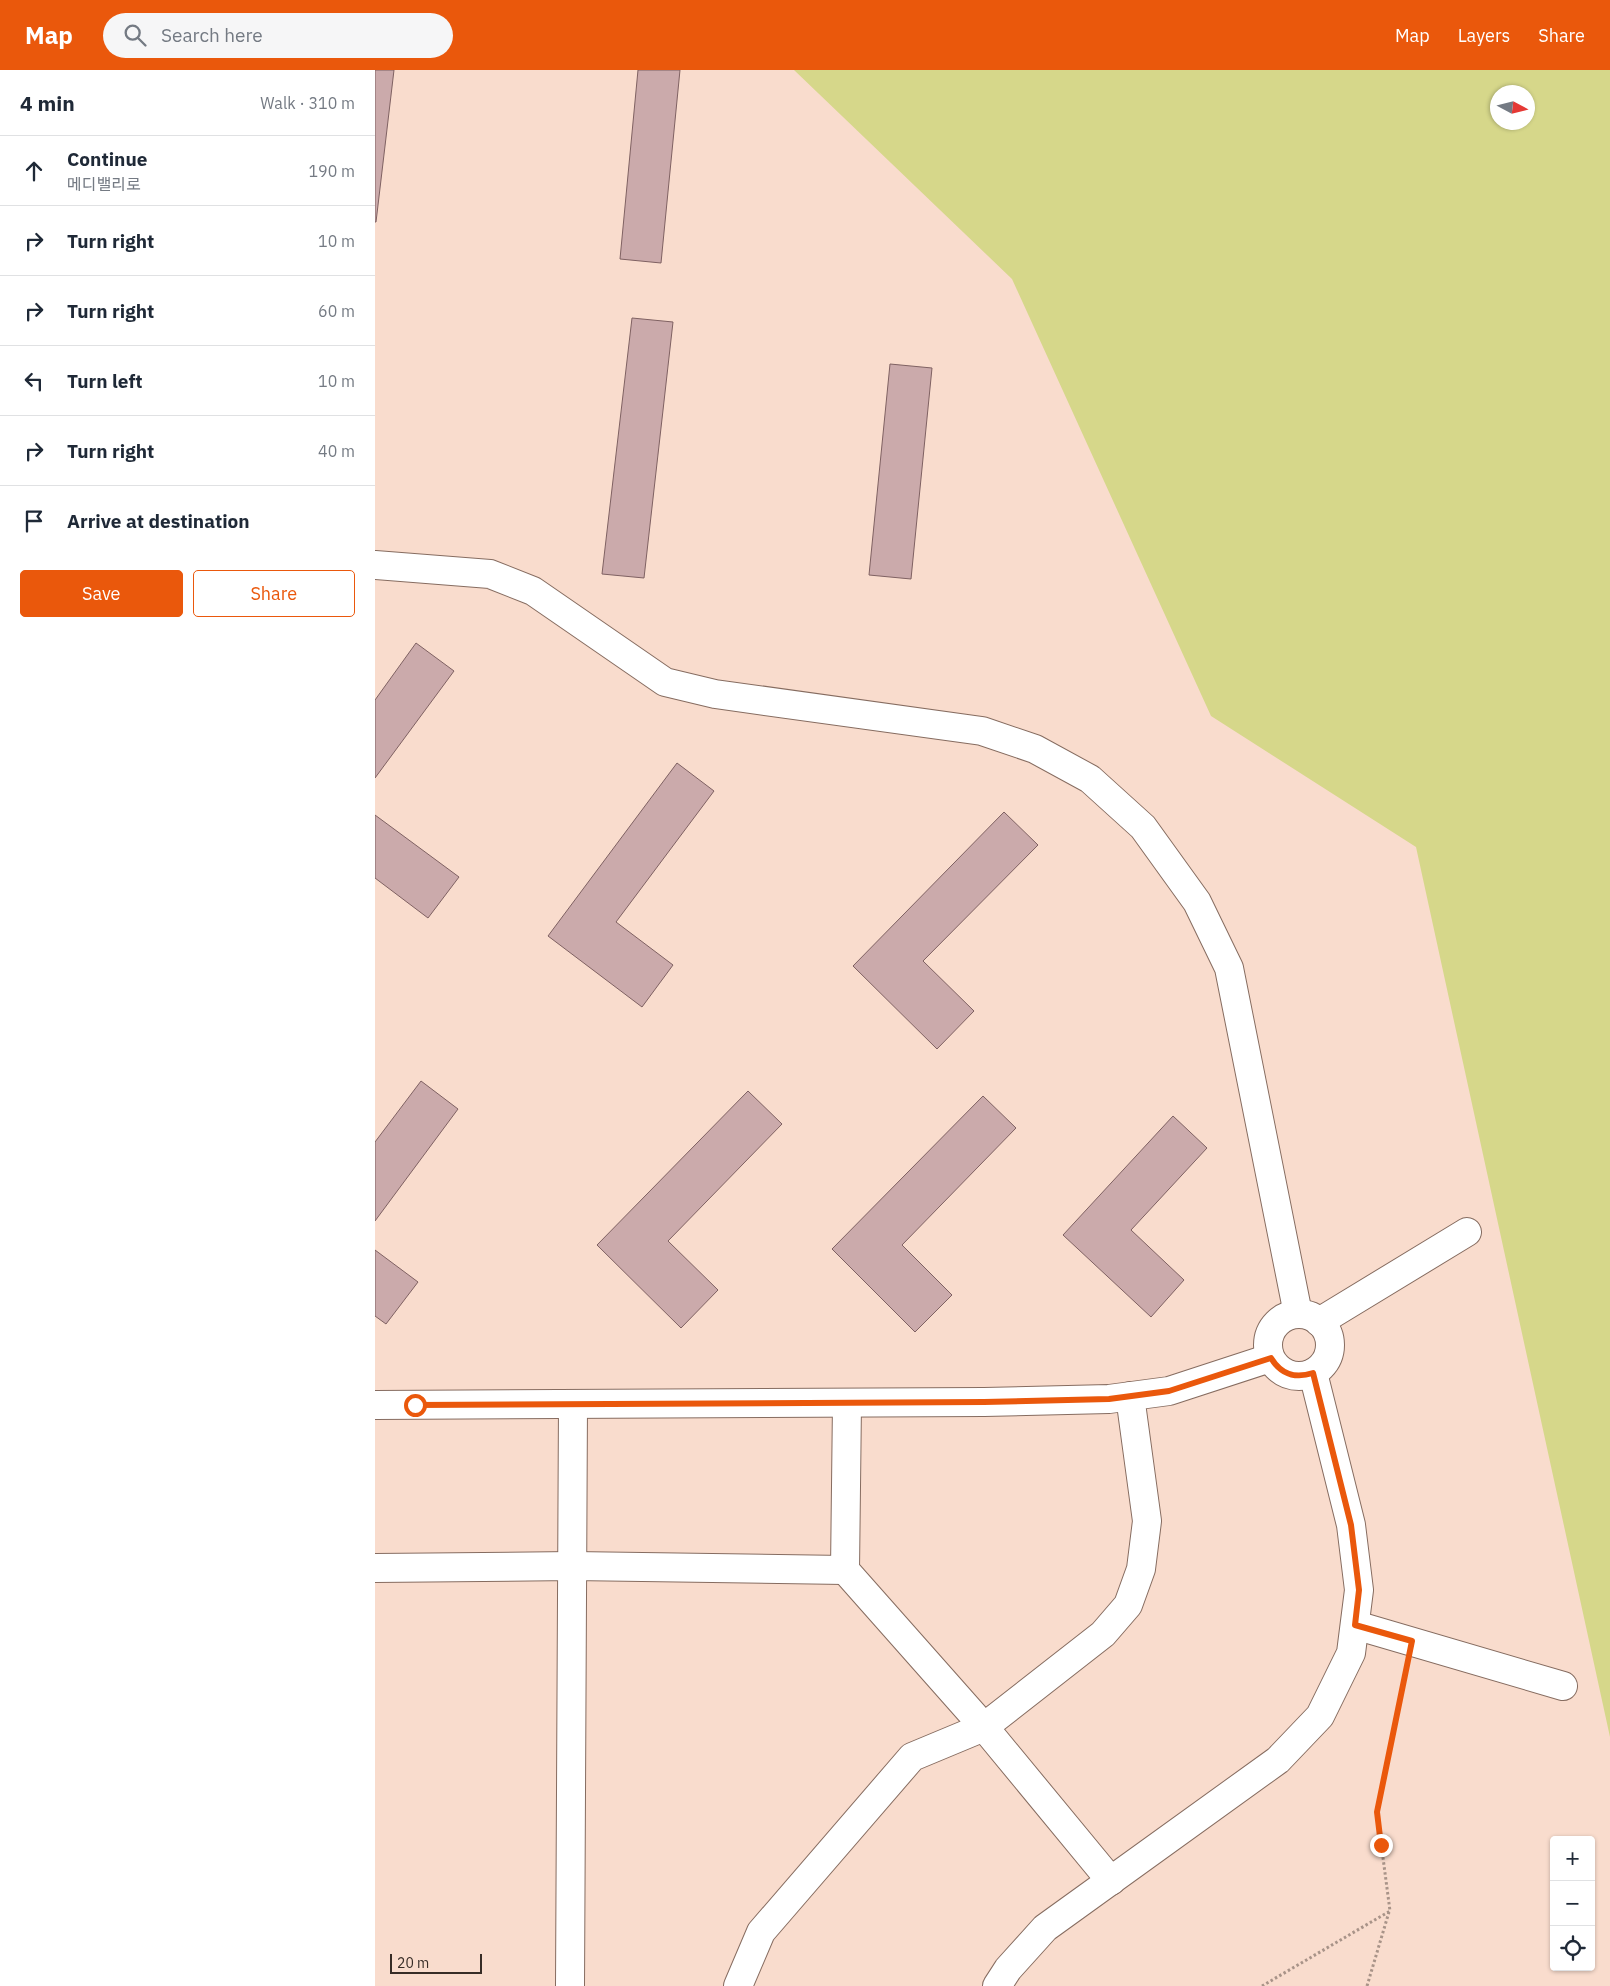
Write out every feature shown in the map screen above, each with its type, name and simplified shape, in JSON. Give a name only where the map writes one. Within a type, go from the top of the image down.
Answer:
[{"type":"street","points":[[375,565],[490,574],[533,591],[665,682],[715,694],[982,731],[1035,749],[1090,780],[1143,828],[1197,902],[1229,968],[1309,1318]]},
{"type":"street","points":[[1309,1318],[1467,1232]]},
{"type":"street","points":[[1288,1316],[1309,1318],[1325,1329],[1329,1339],[1330,1350],[1321,1367],[1313,1373],[1304,1376],[1284,1373],[1271,1358],[1268,1338],[1272,1329],[1288,1316]]},
{"type":"street","points":[[375,1405],[984,1402],[1109,1399],[1169,1391],[1271,1358]]},
{"type":"street","points":[[997,1986],[1008,1969],[1045,1928],[1278,1760],[1320,1716],[1351,1653],[1359,1590],[1351,1525],[1313,1373]]},
{"type":"street","points":[[738,1986],[761,1932],[912,1757],[984,1727],[1103,1634],[1128,1605],[1141,1569],[1147,1521],[1130,1396]]},
{"type":"street","points":[[847,1403],[845,1570],[984,1727],[1111,1881]]},
{"type":"street","points":[[570,1986],[573,1404]]},
{"type":"street","points":[[375,1568],[573,1566],[845,1570]]},
{"type":"street","points":[[1355,1625],[1563,1686]]},
{"type":"path","points":[[1367,1986],[1390,1911],[1377,1812],[1412,1641]]},
{"type":"path","points":[[1262,1986],[1390,1911]]},
{"type":"green space","points":[[794,70],[1610,70],[1610,1737],[1416,847],[1211,716],[1012,279]]},
{"type":"building","points":[[375,70],[394,70],[376,222],[375,222]]},
{"type":"building","points":[[638,70],[680,70],[661,263],[620,259]]},
{"type":"building","points":[[632,318],[673,322],[644,578],[602,574]]},
{"type":"building","points":[[890,364],[932,368],[911,579],[869,575]]},
{"type":"building","points":[[416,643],[454,671],[375,778],[375,700]]},
{"type":"building","points":[[677,763],[714,791],[616,922],[673,965],[642,1007],[548,936]]},
{"type":"building","points":[[1004,812],[1038,845],[923,961],[974,1011],[937,1049],[853,966]]},
{"type":"building","points":[[375,815],[459,877],[428,918],[375,878]]},
{"type":"building","points":[[421,1081],[458,1109],[375,1221],[375,1142]]},
{"type":"building","points":[[748,1091],[782,1124],[668,1241],[718,1290],[681,1328],[597,1245]]},
{"type":"building","points":[[983,1096],[1016,1128],[902,1245],[952,1295],[915,1332],[832,1249]]},
{"type":"building","points":[[1173,1116],[1207,1148],[1131,1230],[1184,1280],[1151,1317],[1063,1235]]},
{"type":"building","points":[[375,1250],[418,1282],[386,1324],[375,1316]]},
{"type":"route","points":[[415,1405],[984,1402],[1109,1399],[1169,1391],[1271,1358],[1284,1373],[1293,1376],[1304,1376],[1313,1373],[1351,1525],[1359,1590],[1355,1625],[1412,1641],[1377,1812],[1381,1845]]}]
